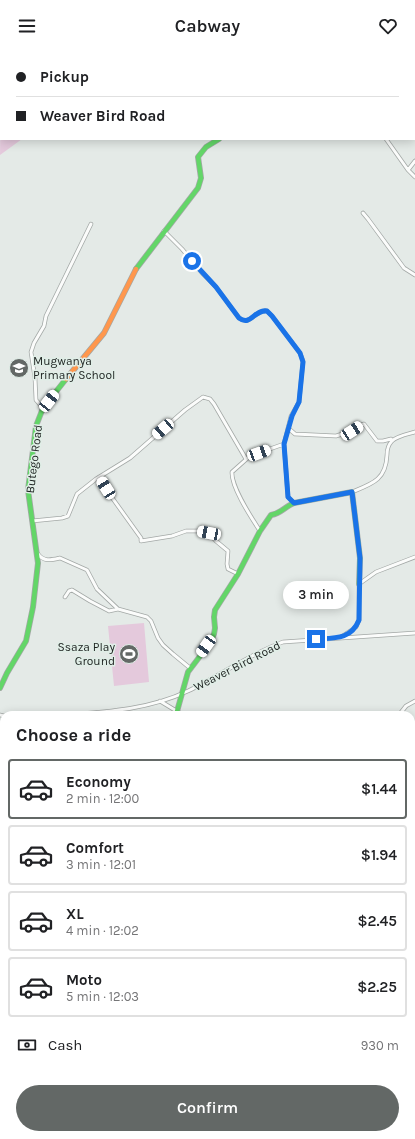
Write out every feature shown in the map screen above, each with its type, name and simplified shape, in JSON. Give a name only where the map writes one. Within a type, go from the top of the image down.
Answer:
[{"type":"main road","name":"Butego Road","points":[[0,688],[7,673],[22,650],[28,633],[33,607],[38,563],[28,490],[36,426],[43,408],[100,339],[108,326],[129,280],[201,183],[202,178],[198,164],[198,157],[201,152],[218,140]]},
{"type":"main road","points":[[176,711],[180,694],[190,668],[214,636],[215,627],[213,615],[238,574],[260,531],[271,515],[280,513],[286,506],[294,503],[352,492],[360,558],[359,584]]},
{"type":"street","points":[[387,140],[408,170],[415,177]]},
{"type":"street","points":[[408,170],[415,161]]},
{"type":"street","points":[[363,213],[404,268],[415,275]]},
{"type":"street","points":[[43,408],[37,402],[35,396],[35,378],[31,352],[32,348],[44,326],[46,316],[90,224]]},
{"type":"street","points":[[164,231],[216,287],[242,321],[247,321],[260,311],[267,311],[300,353],[303,362],[301,391],[299,402],[292,416],[284,444],[288,497],[286,506]]},
{"type":"street","points":[[32,521],[68,516],[77,494],[99,477],[130,458],[185,410],[203,397],[210,399],[214,404],[246,459]]},
{"type":"street","points":[[286,438],[295,434],[340,436],[364,424],[377,441],[392,441],[415,432]]},
{"type":"street","points":[[288,428],[295,434]]},
{"type":"street","points":[[352,492],[376,482],[382,475],[385,468],[388,446],[392,441]]},
{"type":"street","points":[[260,531],[245,507],[232,477],[232,472],[234,468],[250,456],[284,444]]},
{"type":"street","points":[[99,477],[141,541],[172,536],[186,531],[209,533],[228,551],[228,569],[238,574]]},
{"type":"street","points":[[288,497],[294,503]]},
{"type":"street","points":[[37,552],[40,558],[48,560],[60,558],[87,570],[97,589],[118,609]]},
{"type":"street","points":[[340,638],[356,627],[359,620],[359,584],[376,572],[415,557]]},
{"type":"street","points":[[65,597],[69,591],[72,590],[109,610],[118,609],[142,615],[149,619],[158,638],[172,654],[190,668]]},
{"type":"street","name":"Weaver Bird Road","points":[[112,711],[143,707],[187,692],[265,649],[283,642],[415,633]]},
{"type":"street","points":[[402,711],[406,706],[415,701]]},
{"type":"street","points":[[160,702],[173,711]]},
{"type":"shaded area","points":[[0,140],[21,140],[0,155]]},
{"type":"shaded area","name":"Ssaza Play Ground","points":[[144,623],[149,682],[114,686],[108,626]]},
{"type":"traffic: fast","points":[[136,269],[198,188],[201,178],[198,157],[206,147],[217,140]]},
{"type":"traffic: fast","points":[[0,688],[26,641],[33,607],[38,563],[28,490],[36,426],[43,408],[66,379]]},
{"type":"traffic: fast","points":[[177,711],[188,672],[210,643],[214,634],[215,610],[238,574],[260,531],[271,515],[278,513],[294,503],[352,492],[360,558],[359,584]]},
{"type":"traffic: slow","points":[[66,379],[104,333],[136,269]]},
{"type":"place","name":"Mugwanya Primary School","points":[[19,368]]},
{"type":"place","name":"Ssaza Play Ground","points":[[129,654]]},
{"type":"route","points":[[192,261],[216,287],[231,309],[242,321],[250,320],[260,311],[267,311],[302,357],[303,362],[299,402],[292,416],[284,444],[288,497],[294,503],[352,492],[360,558],[359,620],[356,627],[352,631],[340,638],[316,639]]}]
